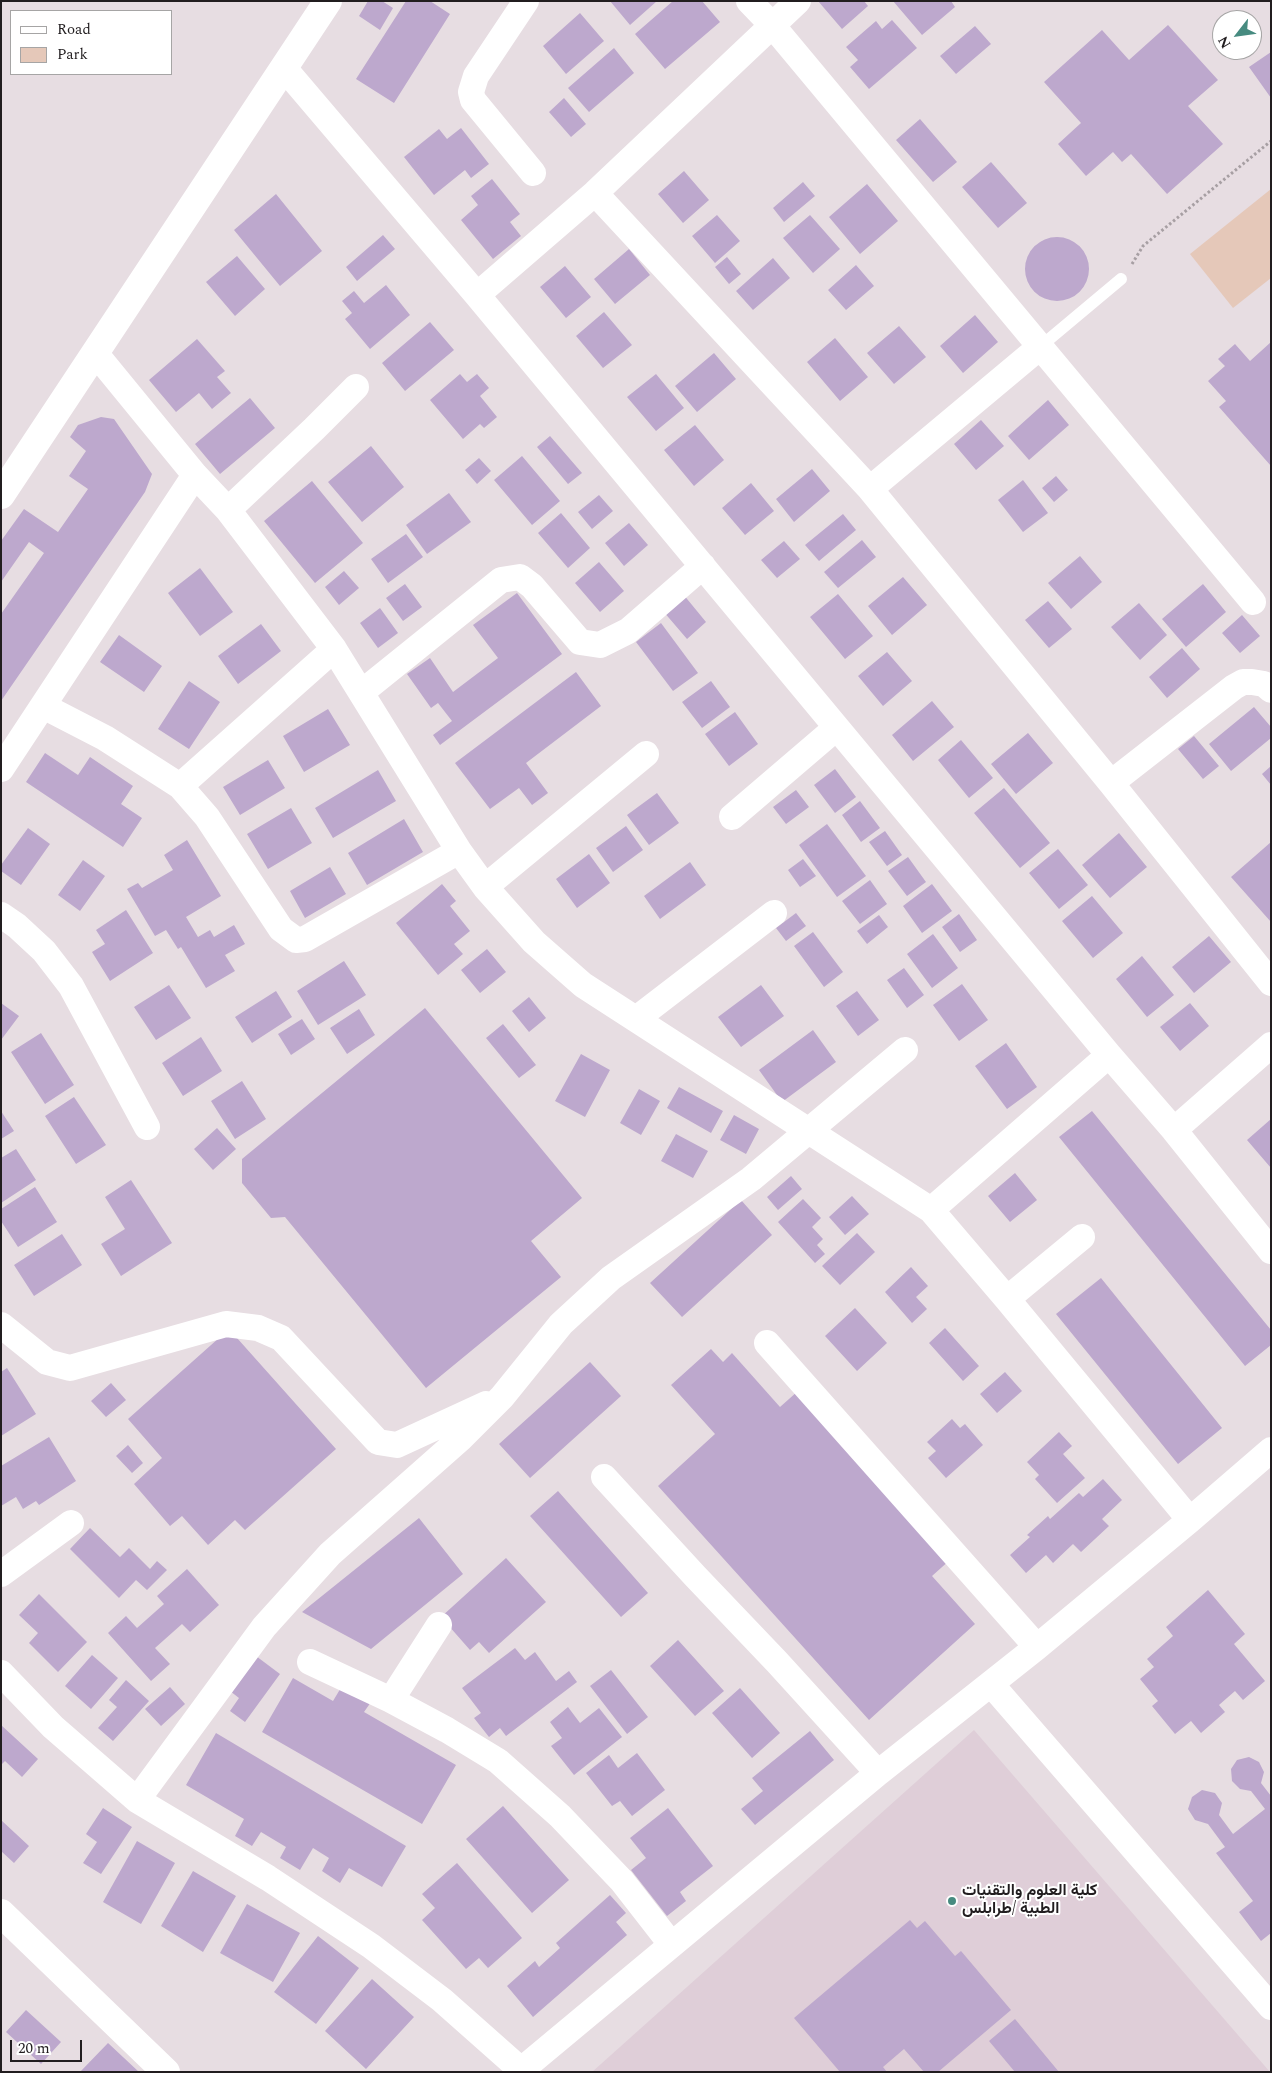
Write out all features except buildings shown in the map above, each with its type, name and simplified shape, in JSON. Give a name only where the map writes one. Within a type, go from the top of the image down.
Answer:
[{"type":"street","points":[[1,495],[328,1]]},
{"type":"street","points":[[526,1],[476,76],[471,92],[473,100],[533,173]]},
{"type":"street","points":[[749,1],[772,25],[1253,602]]},
{"type":"street","points":[[478,296],[595,193],[798,1]]},
{"type":"street","points":[[284,68],[478,296],[836,728],[1174,1130],[1271,1250]]},
{"type":"street","points":[[595,193],[870,489],[1111,783],[1271,983]]},
{"type":"street","points":[[870,489],[1041,346]]},
{"type":"street","points":[[96,354],[195,475],[228,510],[334,649],[459,851],[485,887],[534,942],[583,985],[931,1210],[1190,1520]]},
{"type":"street","points":[[228,510],[356,387]]},
{"type":"street","points":[[1,769],[195,475]]},
{"type":"street","points":[[362,692],[501,580],[520,577],[532,586],[580,642],[600,645],[628,632],[703,566]]},
{"type":"street","points":[[180,786],[334,649]]},
{"type":"street","points":[[1111,783],[1242,682],[1264,684],[1271,690]]},
{"type":"street","points":[[43,706],[105,738],[180,786],[207,817],[281,930],[296,940],[305,939],[459,851]]},
{"type":"street","points":[[732,817],[836,728]]},
{"type":"street","points":[[485,887],[646,754]]},
{"type":"street","points":[[636,1019],[774,913]]},
{"type":"street","points":[[1,915],[17,926],[44,951],[70,986],[147,1128]]},
{"type":"street","points":[[1174,1130],[1271,1045]]},
{"type":"street","points":[[137,1800],[264,1627],[330,1554],[460,1439],[502,1396],[561,1324],[611,1278],[751,1179],[905,1050]]},
{"type":"street","points":[[931,1210],[1109,1055]]},
{"type":"street","points":[[1007,1299],[1082,1236]]},
{"type":"street","points":[[1,1325],[47,1362],[70,1368],[226,1324],[258,1328],[280,1338],[378,1442],[397,1445],[502,1396]]},
{"type":"street","points":[[766,1343],[1037,1647]]},
{"type":"street","points":[[1,1673],[53,1727],[137,1800],[268,1878],[371,1946],[442,2000],[520,2071],[878,1773],[1037,1647],[1271,1450]]},
{"type":"street","points":[[604,1477],[878,1773]]},
{"type":"street","points":[[1,1574],[71,1523]]},
{"type":"street","points":[[391,1700],[439,1625]]},
{"type":"street","points":[[310,1662],[391,1700],[447,1730],[498,1761],[560,1816],[622,1881],[671,1944]]},
{"type":"street","points":[[990,1684],[1271,2007]]},
{"type":"street","points":[[1,1913],[166,2072]]},
{"type":"lane","points":[[1041,346],[1121,279]]},
{"type":"path","points":[[1121,279],[1131,268],[1143,246],[1271,141]]},
{"type":"shaded area","name":"كلية العلوم والتقنيات الطبية /طرابلس","points":[[974,1730],[1270,2072],[592,2072]]},
{"type":"green space","points":[[1271,189],[1271,278],[1233,308],[1190,254]]},
{"type":"place","name":"كلية العلوم والتقنيات الطبية /طرابلس","points":[[952,1901]]}]
